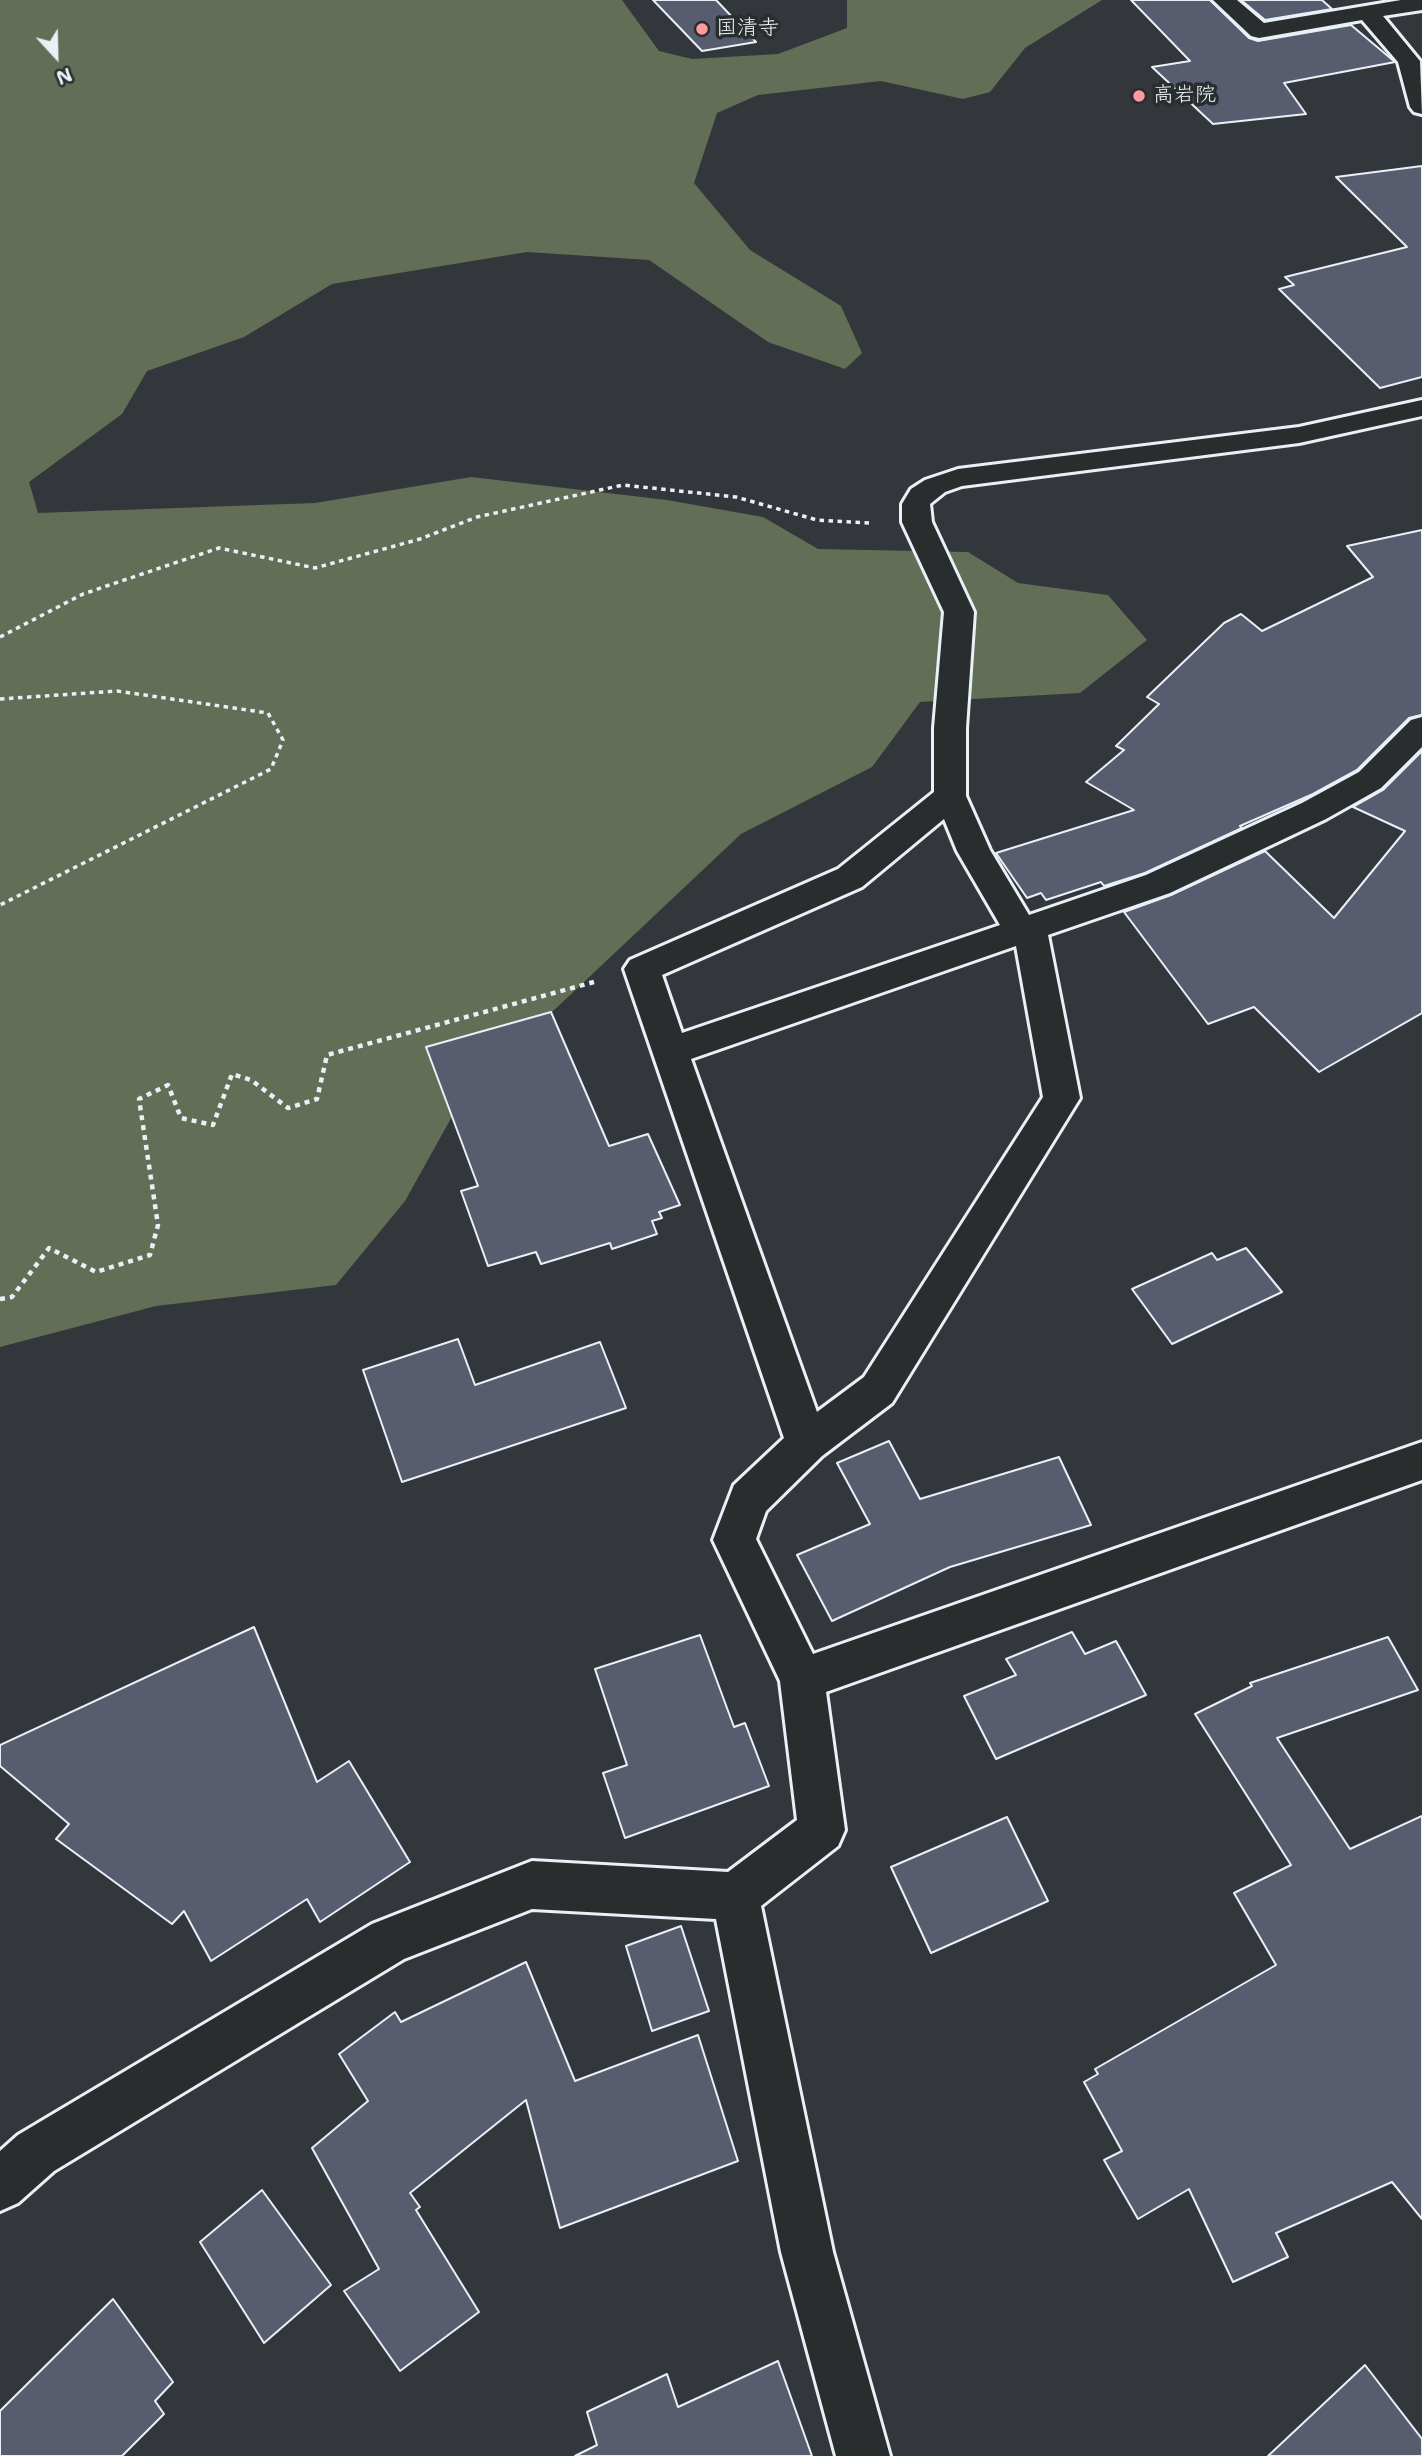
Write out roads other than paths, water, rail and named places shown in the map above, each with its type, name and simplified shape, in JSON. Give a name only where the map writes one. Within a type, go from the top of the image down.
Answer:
[{"type":"street","points":[[1224,0],[1259,31],[1422,4]]},
{"type":"street","points":[[1367,12],[1409,61],[1422,107]]},
{"type":"street","points":[[0,2185],[36,2153],[389,1941],[532,1885],[735,1896],[822,1830],[802,1679],[734,1540],[749,1499],[807,1443],[878,1390],[1062,1098],[1026,932],[974,851],[950,796],[950,728],[959,612],[917,522],[916,504],[920,495],[958,478],[1298,435],[1422,408]]},
{"type":"street","points":[[670,1052],[1026,932],[1158,884],[1314,811],[1370,780],[1422,728]]},
{"type":"street","points":[[807,1443],[642,969],[850,878],[950,796]]},
{"type":"street","points":[[802,1679],[1422,1461]]},
{"type":"street","points":[[735,1896],[807,2252],[863,2456]]},
{"type":"place","name":"国清寺","points":[[702,29]]},
{"type":"place","name":"高岩院","points":[[1139,96]]}]
